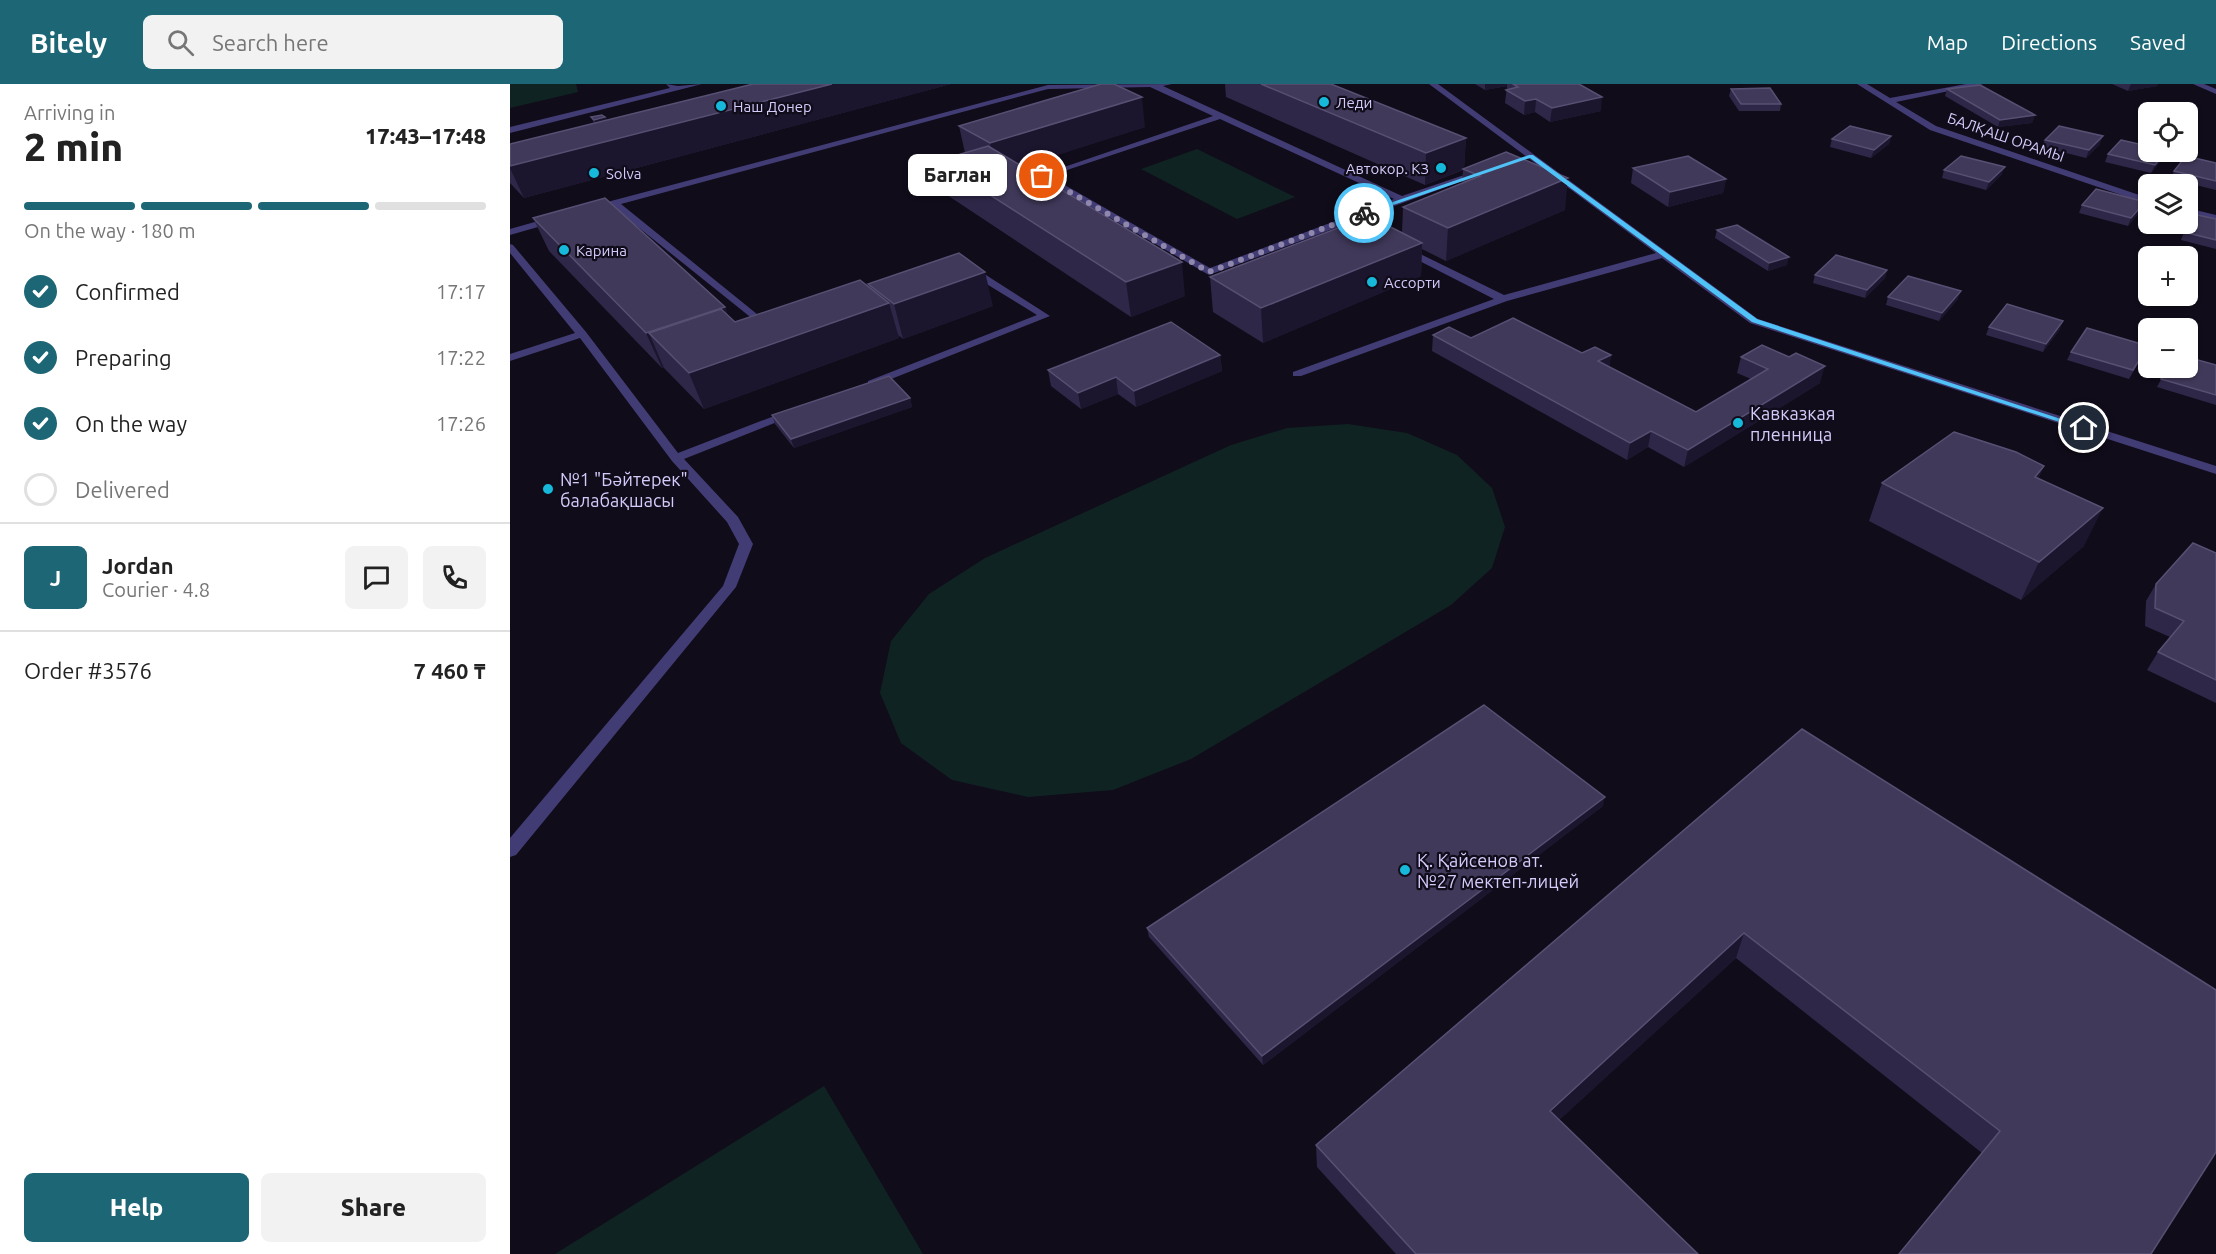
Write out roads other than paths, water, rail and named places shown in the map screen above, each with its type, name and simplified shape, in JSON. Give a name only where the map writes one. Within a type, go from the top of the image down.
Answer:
[{"type":"street","points":[[510,130],[673,87],[698,84]]},
{"type":"street","points":[[593,209],[1048,87],[1168,84]]},
{"type":"street","points":[[1433,84],[1754,321],[2216,470]]},
{"type":"street","name":"БАЛҚАШ ОРАМЫ","points":[[1861,84],[1933,128],[2138,198]]},
{"type":"street","points":[[1889,101],[1979,84]]},
{"type":"street","points":[[2197,84],[2216,92]]},
{"type":"street","points":[[1153,85],[1402,199]]},
{"type":"street","points":[[1221,116],[1042,176],[1209,272],[1402,199],[1488,170]]},
{"type":"street","points":[[1520,160],[1531,156]]},
{"type":"street","points":[[614,203],[769,329],[780,326]]},
{"type":"street","points":[[2198,214],[2216,219]]},
{"type":"street","points":[[510,232],[562,218]]},
{"type":"street","points":[[1397,246],[1503,299]]},
{"type":"street","points":[[510,247],[582,334],[676,458],[733,520],[746,544],[729,587],[510,850]]},
{"type":"street","points":[[1297,374],[1503,299],[1664,254]]},
{"type":"street","points":[[855,389],[1045,316],[963,265]]},
{"type":"street","points":[[510,357],[582,334]]},
{"type":"street","points":[[676,458],[799,411]]},
{"type":"place","name":"Леди","points":[[1324,102]]},
{"type":"place","name":"Наш Донер","points":[[721,106]]},
{"type":"place","name":"Автокор. КЗ","points":[[1441,168]]},
{"type":"place","name":"Solva","points":[[594,173]]},
{"type":"place","name":"Баглан","points":[[1042,176]]},
{"type":"place","name":"Карина","points":[[564,250]]},
{"type":"place","name":"Ассорти","points":[[1372,282]]},
{"type":"place","name":"Кавказкая пленница","points":[[1738,423]]},
{"type":"place","name":"№1 \"Бәйтерек\" балабақшасы","points":[[548,489]]},
{"type":"place","name":"Қ. Қайсенов ат. №27 мектеп-лицей","points":[[1405,870]]}]
